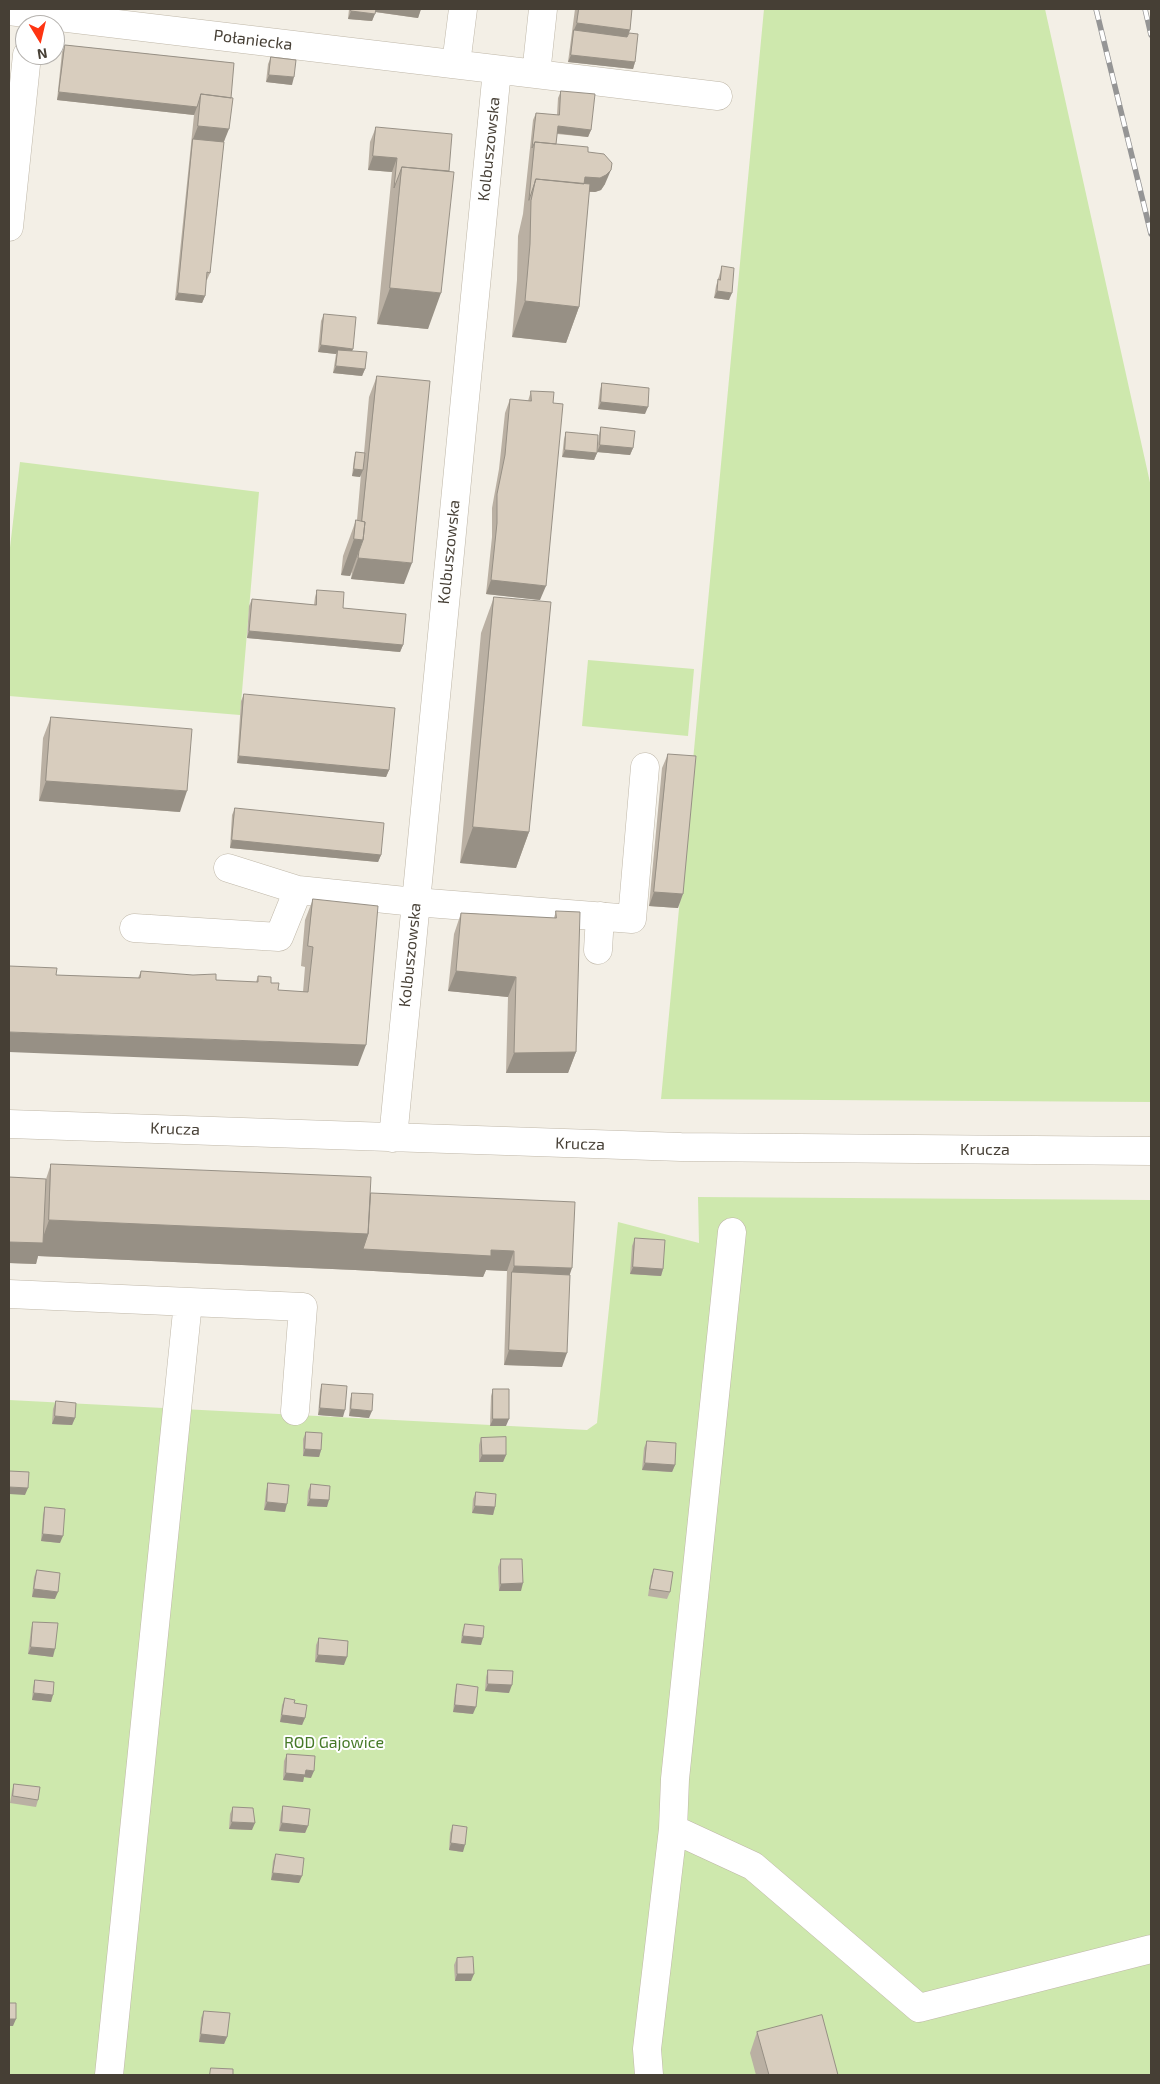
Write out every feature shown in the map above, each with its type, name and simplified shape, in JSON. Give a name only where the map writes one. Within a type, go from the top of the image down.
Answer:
[{"type":"street","points":[[456,64],[463,9]]},
{"type":"street","points":[[536,74],[543,9]]},
{"type":"street","name":"Połaniecka","points":[[65,21],[496,70]]},
{"type":"street","points":[[9,227],[26,65]]},
{"type":"street","points":[[496,70],[718,96]]},
{"type":"street","name":"Kolbuszowska","points":[[393,1138],[496,70]]},
{"type":"street","points":[[228,868],[298,890],[416,902],[632,919],[645,768]]},
{"type":"street","points":[[134,928],[279,937],[298,890]]},
{"type":"street","points":[[598,950],[600,916]]},
{"type":"street","name":"Krucza","points":[[9,1124],[393,1138],[849,1150],[1151,1151]]},
{"type":"street","points":[[649,2075],[647,2049],[673,1829],[674,1779],[732,1232]]},
{"type":"street","points":[[9,1294],[302,1307],[295,1411]]},
{"type":"street","points":[[109,2075],[188,1302]]},
{"type":"street","points":[[673,1829],[753,1866],[919,2008],[1151,1949]]},
{"type":"green space","points":[[764,9],[1045,9],[1151,487],[1151,1102],[661,1099]]},
{"type":"green space","points":[[20,462],[259,492],[240,715],[9,696],[9,556]]},
{"type":"green space","points":[[588,660],[694,669],[688,736],[582,726]]},
{"type":"green space","name":"ROD Gajowice","points":[[698,1197],[1151,1200],[1151,2075],[9,2075],[9,1400],[587,1430],[597,1423],[618,1222],[699,1243]]},
{"type":"building","points":[[351,9],[376,9],[375,14],[351,11]]},
{"type":"building","points":[[579,9],[632,9],[630,30],[577,23]]},
{"type":"building","points":[[574,30],[627,37],[629,33],[638,34],[635,62],[571,55]]},
{"type":"building","points":[[65,45],[234,63],[231,98],[201,94],[197,107],[59,92],[62,65],[65,65]]},
{"type":"building","points":[[271,57],[296,60],[294,77],[269,75]]},
{"type":"building","points":[[561,91],[595,94],[591,130],[558,126],[556,144],[535,142],[532,148],[536,113],[559,115]]},
{"type":"building","points":[[201,94],[233,98],[229,129],[198,126]]},
{"type":"building","points":[[376,127],[452,134],[449,171],[402,167],[394,188],[397,158],[373,156]]},
{"type":"building","points":[[193,139],[224,142],[210,273],[207,272],[205,296],[178,293]]},
{"type":"building","points":[[535,142],[588,147],[588,152],[604,154],[612,163],[611,170],[600,178],[585,177],[584,184],[536,179],[529,200]]},
{"type":"building","points":[[402,167],[454,172],[441,293],[390,288]]},
{"type":"building","points":[[536,179],[590,184],[579,307],[525,301],[530,244],[531,201]]},
{"type":"building","points":[[722,266],[734,268],[732,293],[717,291]]},
{"type":"building","points":[[324,314],[356,317],[353,349],[321,345]]},
{"type":"building","points":[[338,350],[367,352],[365,369],[336,366]]},
{"type":"building","points":[[377,376],[430,381],[412,563],[358,558],[365,522],[362,521]]},
{"type":"building","points":[[602,383],[649,388],[648,407],[601,402]]},
{"type":"building","points":[[531,391],[554,392],[553,403],[563,404],[546,586],[491,580],[497,523],[497,494],[505,455],[510,399],[531,401]]},
{"type":"building","points":[[601,427],[635,431],[633,448],[600,445]]},
{"type":"building","points":[[566,432],[598,435],[597,453],[565,450]]},
{"type":"building","points":[[356,452],[365,453],[363,470],[354,469]]},
{"type":"building","points":[[356,520],[365,522],[363,540],[354,539]]},
{"type":"building","points":[[317,590],[344,592],[343,608],[406,614],[403,645],[249,631],[252,599],[316,605]]},
{"type":"building","points":[[494,597],[551,602],[529,832],[473,827]]},
{"type":"building","points":[[244,694],[395,708],[389,770],[239,756]]},
{"type":"building","points":[[51,717],[192,729],[187,791],[46,781]]},
{"type":"building","points":[[668,754],[696,756],[683,894],[654,892]]},
{"type":"building","points":[[235,808],[384,823],[381,855],[232,840]]},
{"type":"building","points":[[313,899],[378,906],[366,1045],[9,1032],[9,966],[57,968],[56,975],[140,978],[141,971],[193,975],[216,974],[216,980],[258,982],[258,976],[271,977],[271,983],[279,983],[278,990],[308,992],[313,947],[308,946]]},
{"type":"building","points":[[556,911],[580,912],[576,1052],[514,1053],[516,977],[456,971],[461,913],[556,918]]},
{"type":"building","points":[[51,1164],[371,1177],[368,1234],[49,1220]]},
{"type":"building","points":[[9,1177],[46,1179],[43,1243],[9,1242]]},
{"type":"building","points":[[371,1193],[575,1202],[572,1268],[514,1266],[514,1251],[491,1250],[491,1256],[363,1249],[368,1234]]},
{"type":"building","points":[[635,1238],[665,1240],[663,1269],[633,1267]]},
{"type":"building","points":[[512,1272],[570,1275],[567,1353],[509,1350]]},
{"type":"building","points":[[322,1384],[347,1386],[345,1410],[320,1408]]},
{"type":"building","points":[[493,1389],[509,1389],[509,1419],[493,1419]]},
{"type":"building","points":[[352,1393],[373,1394],[372,1411],[351,1409]]},
{"type":"building","points":[[56,1401],[76,1403],[75,1418],[55,1416]]},
{"type":"building","points":[[306,1432],[322,1433],[321,1450],[305,1449]]},
{"type":"building","points":[[506,1437],[506,1455],[482,1455],[481,1438]]},
{"type":"building","points":[[647,1441],[676,1443],[675,1465],[645,1463]]},
{"type":"building","points":[[9,1471],[29,1472],[28,1488],[9,1487]]},
{"type":"building","points":[[268,1483],[289,1485],[287,1504],[267,1502]]},
{"type":"building","points":[[311,1484],[330,1486],[329,1500],[310,1499]]},
{"type":"building","points":[[476,1492],[496,1494],[495,1507],[475,1506]]},
{"type":"building","points":[[45,1507],[65,1509],[63,1536],[43,1534]]},
{"type":"building","points":[[501,1559],[522,1559],[523,1583],[501,1584]]},
{"type":"building","points":[[654,1569],[673,1572],[670,1592],[650,1589]]},
{"type":"building","points":[[37,1570],[60,1573],[58,1592],[34,1589]]},
{"type":"building","points":[[33,1622],[58,1623],[55,1649],[31,1647]]},
{"type":"building","points":[[465,1624],[484,1626],[483,1638],[463,1636]]},
{"type":"building","points":[[319,1638],[348,1641],[347,1657],[318,1655]]},
{"type":"building","points":[[488,1670],[513,1671],[512,1685],[488,1684]]},
{"type":"building","points":[[35,1680],[54,1682],[53,1695],[34,1693]]},
{"type":"building","points":[[457,1684],[478,1687],[476,1707],[455,1705]]},
{"type":"building","points":[[285,1698],[295,1700],[294,1703],[307,1705],[305,1718],[282,1715]]},
{"type":"building","points":[[287,1754],[315,1756],[314,1771],[306,1770],[305,1775],[286,1773]]},
{"type":"building","points":[[14,1784],[40,1787],[38,1800],[13,1796]]},
{"type":"building","points":[[283,1806],[310,1809],[308,1826],[282,1823]]},
{"type":"building","points":[[233,1807],[253,1808],[255,1823],[232,1822]]},
{"type":"building","points":[[453,1825],[467,1827],[465,1845],[451,1843]]},
{"type":"building","points":[[276,1854],[304,1858],[302,1876],[273,1873]]},
{"type":"building","points":[[473,1957],[474,1974],[457,1974],[457,1958]]},
{"type":"building","points":[[9,2003],[16,2003],[16,2019],[9,2019]]},
{"type":"building","points":[[204,2011],[230,2013],[227,2037],[201,2034]]},
{"type":"building","points":[[822,2015],[838,2075],[769,2075],[757,2032]]},
{"type":"building","points":[[211,2068],[233,2069],[233,2075],[210,2075]]},
{"type":"railway","points":[[1096,9],[1151,234]]},
{"type":"railway","points":[[1145,9],[1151,35]]}]
